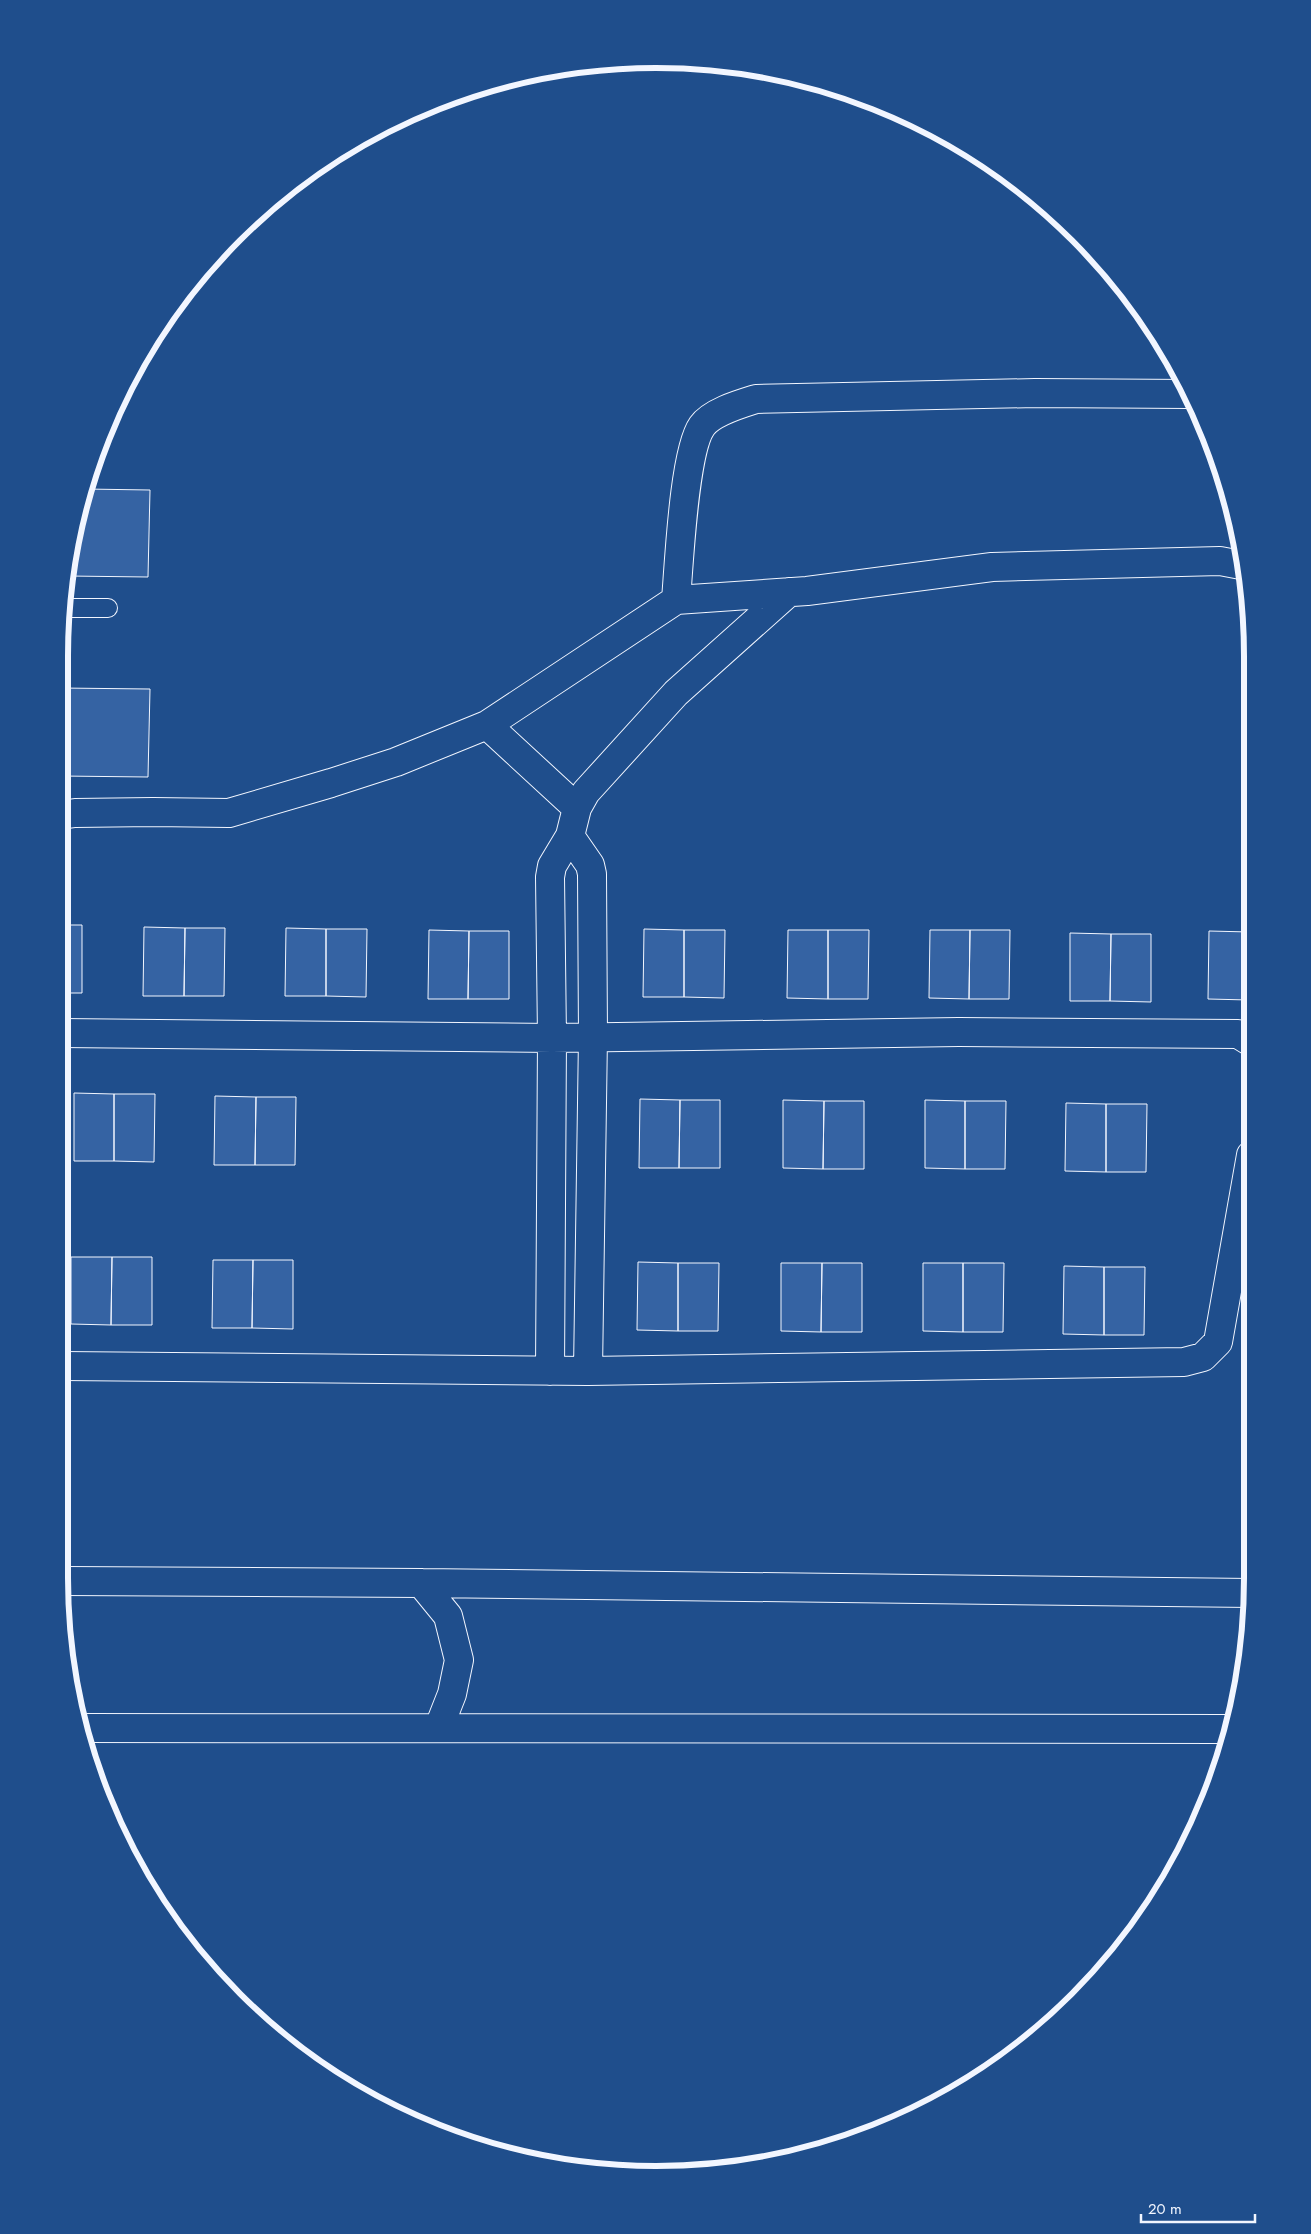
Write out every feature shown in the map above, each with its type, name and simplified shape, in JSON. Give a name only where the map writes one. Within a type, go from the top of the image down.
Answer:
[{"type":"street","points":[[676,600],[692,450],[702,425],[726,408],[756,399],[1035,393],[1182,394]]},
{"type":"street","points":[[67,815],[75,813],[229,813],[396,762],[487,725],[676,600],[789,592],[992,567],[1220,560],[1236,564]]},
{"type":"street","points":[[550,1371],[552,1038],[550,877],[552,866],[570,836],[577,808],[586,792],[676,693],[789,592]]},
{"type":"street","points":[[487,725],[577,808]]},
{"type":"street","points":[[570,836],[590,865],[592,874],[593,1036],[588,1371]]},
{"type":"street","points":[[67,1033],[552,1038],[959,1032],[1238,1034],[1244,1038]]},
{"type":"street","points":[[67,1366],[588,1371],[1184,1362],[1203,1357],[1218,1342],[1244,1195]]},
{"type":"street","points":[[67,1581],[421,1583],[1243,1593]]},
{"type":"street","points":[[421,1583],[448,1616],[459,1660],[452,1694],[438,1727]]},
{"type":"street","points":[[87,1728],[1223,1729]]},
{"type":"lane","points":[[70,608],[108,608]]},
{"type":"building","points":[[92,489],[150,490],[148,577],[73,576],[79,541]]},
{"type":"building","points":[[67,688],[150,689],[148,777],[67,776]]},
{"type":"building","points":[[67,925],[82,925],[82,993],[67,993]]},
{"type":"building","points":[[144,927],[185,928],[184,996],[143,996]]},
{"type":"building","points":[[185,928],[225,928],[224,996],[184,996]]},
{"type":"building","points":[[286,928],[326,929],[326,996],[285,996]]},
{"type":"building","points":[[326,929],[367,929],[366,997],[326,996]]},
{"type":"building","points":[[644,929],[684,930],[684,997],[643,997]]},
{"type":"building","points":[[429,930],[469,931],[468,999],[428,999]]},
{"type":"building","points":[[684,930],[725,930],[724,998],[684,997]]},
{"type":"building","points":[[788,930],[828,930],[828,999],[787,998]]},
{"type":"building","points":[[828,930],[869,930],[868,999],[828,999]]},
{"type":"building","points":[[930,930],[970,930],[969,999],[929,998]]},
{"type":"building","points":[[970,930],[1010,930],[1009,999],[969,999]]},
{"type":"building","points":[[469,931],[509,931],[509,999],[468,999]]},
{"type":"building","points":[[1209,931],[1244,932],[1244,1000],[1208,999]]},
{"type":"building","points":[[1070,933],[1111,934],[1110,1001],[1070,1001]]},
{"type":"building","points":[[1111,934],[1151,934],[1151,1002],[1110,1001]]},
{"type":"building","points":[[74,1093],[114,1094],[114,1161],[74,1161]]},
{"type":"building","points":[[114,1094],[155,1094],[154,1162],[114,1161]]},
{"type":"building","points":[[215,1096],[256,1097],[255,1165],[214,1165]]},
{"type":"building","points":[[256,1097],[296,1097],[295,1165],[255,1165]]},
{"type":"building","points":[[640,1099],[680,1100],[679,1168],[639,1168]]},
{"type":"building","points":[[680,1100],[720,1100],[720,1168],[679,1168]]},
{"type":"building","points":[[783,1100],[824,1101],[823,1169],[783,1168]]},
{"type":"building","points":[[925,1100],[965,1101],[965,1169],[925,1168]]},
{"type":"building","points":[[824,1101],[864,1101],[864,1169],[823,1169]]},
{"type":"building","points":[[965,1101],[1006,1101],[1005,1169],[965,1169]]},
{"type":"building","points":[[1066,1103],[1106,1104],[1106,1172],[1065,1171]]},
{"type":"building","points":[[1106,1104],[1147,1104],[1146,1172],[1106,1172]]},
{"type":"building","points":[[71,1257],[112,1257],[111,1325],[71,1324]]},
{"type":"building","points":[[112,1257],[152,1257],[152,1325],[111,1325]]},
{"type":"building","points":[[213,1260],[253,1260],[252,1328],[212,1328]]},
{"type":"building","points":[[253,1260],[293,1260],[293,1329],[252,1328]]},
{"type":"building","points":[[638,1262],[678,1263],[678,1331],[637,1330]]},
{"type":"building","points":[[678,1263],[719,1263],[718,1331],[678,1331]]},
{"type":"building","points":[[781,1263],[822,1263],[821,1332],[781,1331]]},
{"type":"building","points":[[822,1263],[862,1263],[862,1332],[821,1332]]},
{"type":"building","points":[[923,1263],[963,1263],[963,1332],[923,1331]]},
{"type":"building","points":[[963,1263],[1004,1263],[1003,1332],[963,1332]]},
{"type":"building","points":[[1064,1266],[1104,1267],[1104,1335],[1063,1334]]},
{"type":"building","points":[[1104,1267],[1145,1267],[1144,1335],[1104,1335]]}]
